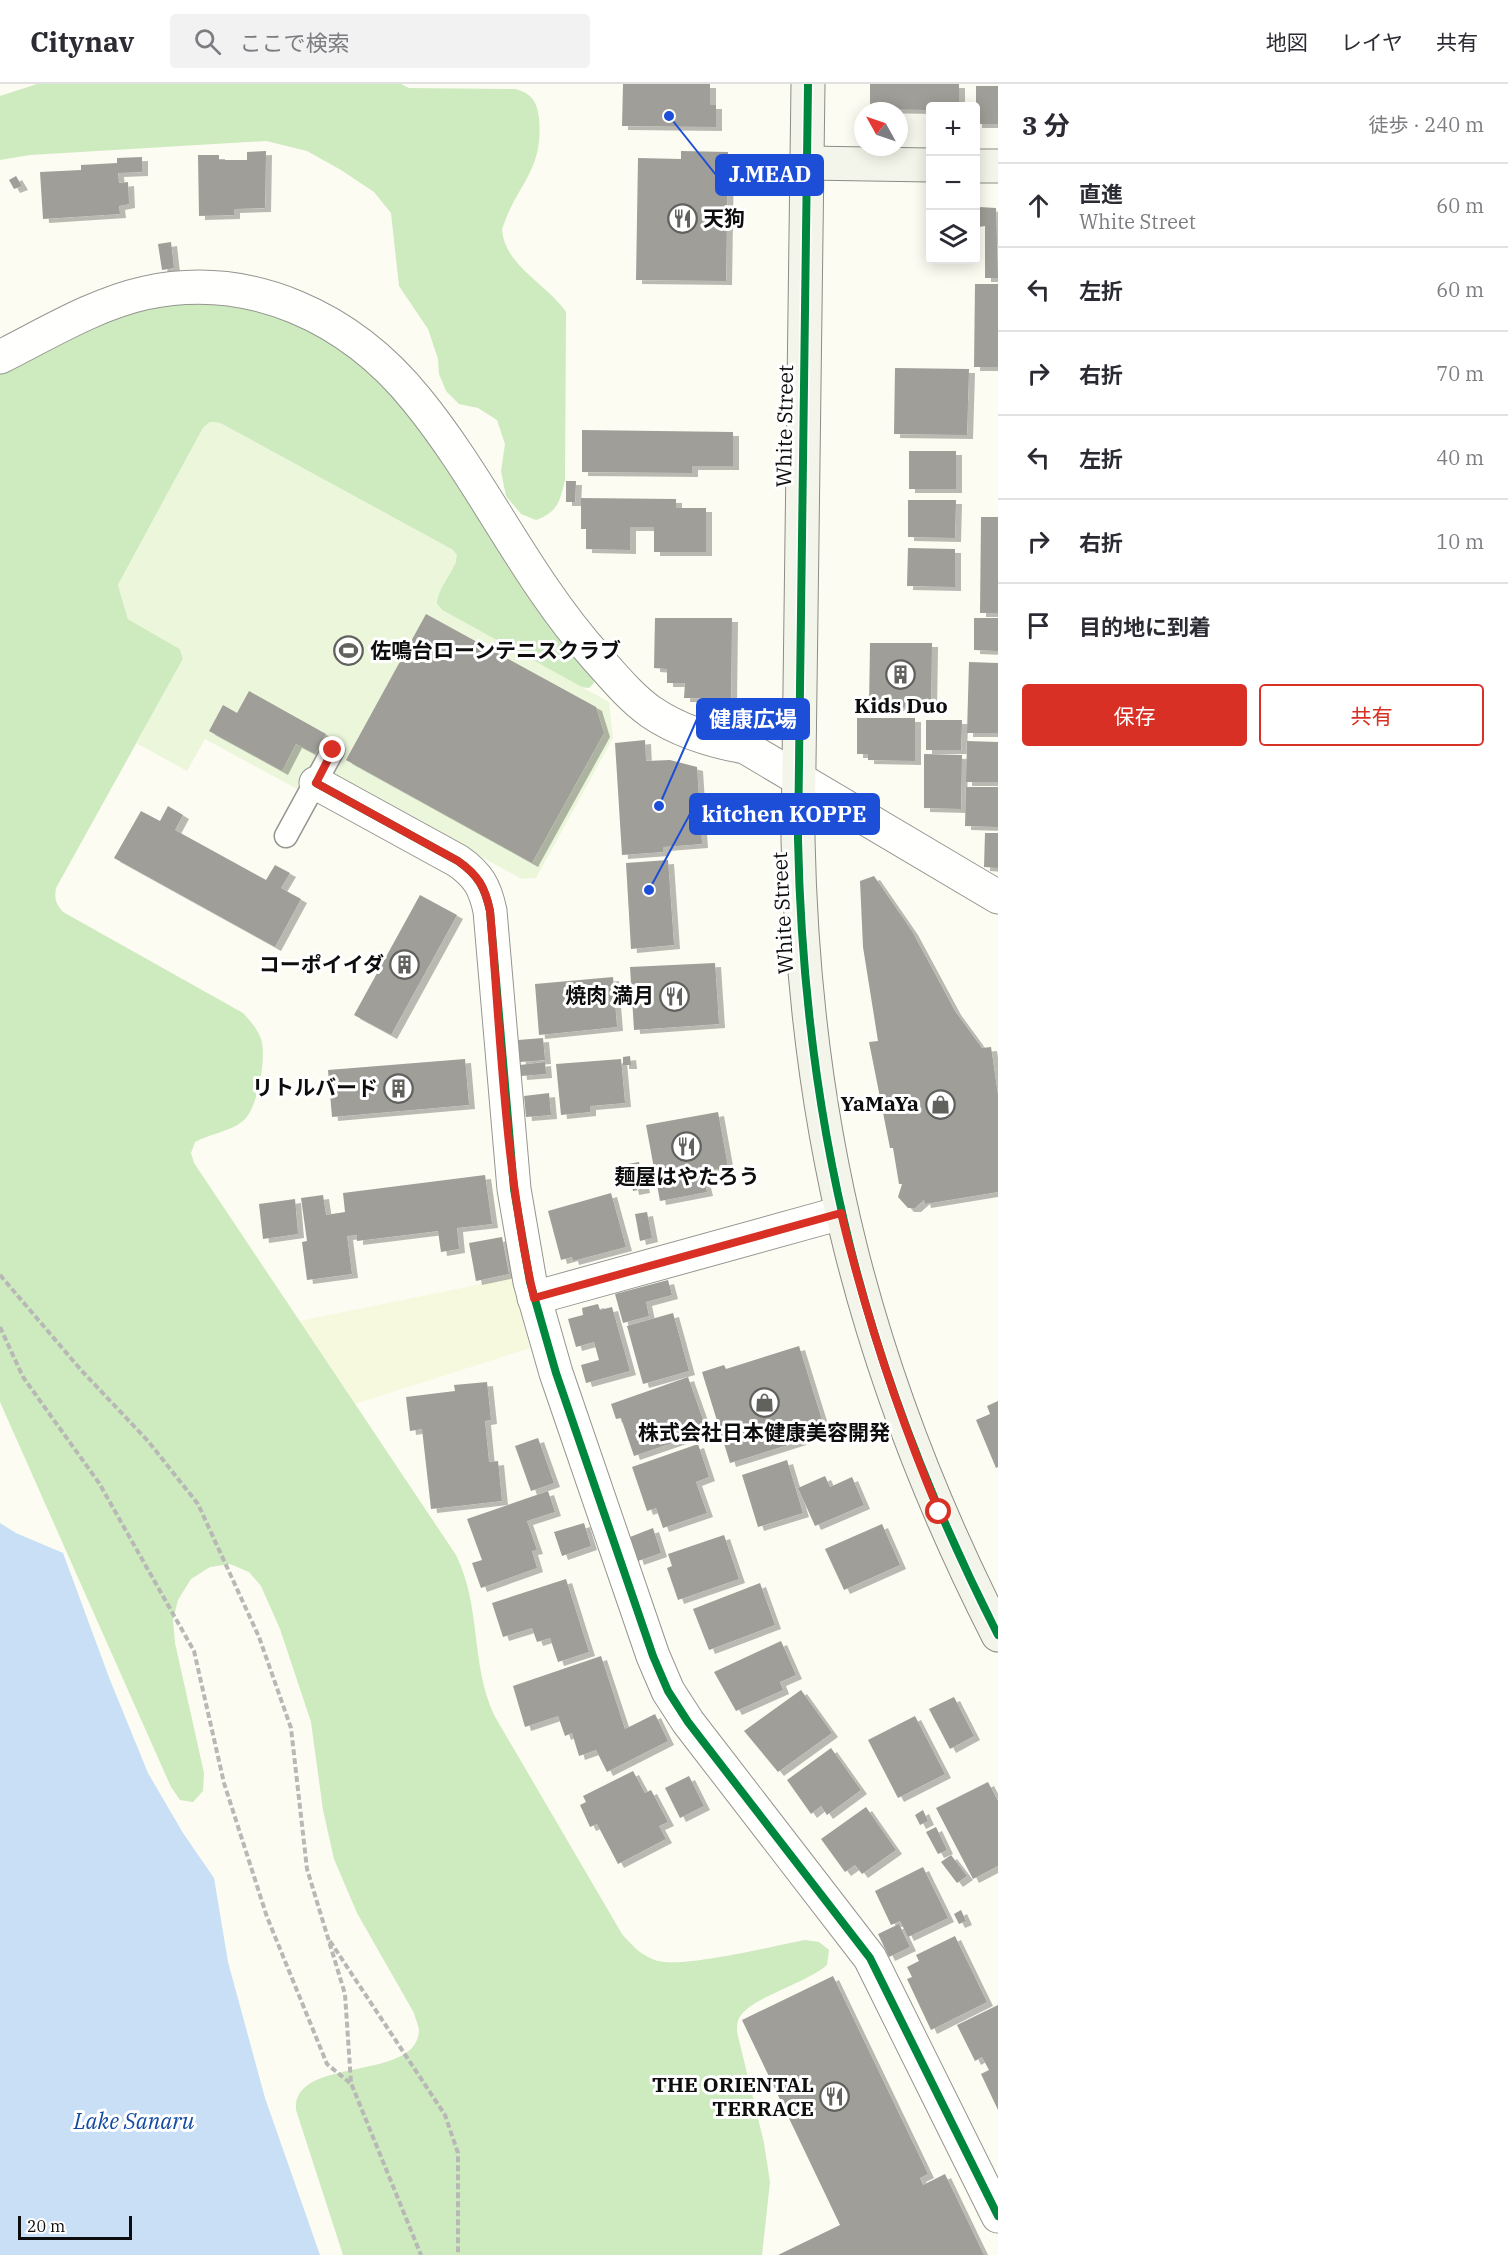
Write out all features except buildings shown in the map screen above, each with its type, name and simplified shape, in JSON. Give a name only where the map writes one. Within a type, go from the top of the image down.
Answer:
[{"type":"street","name":"White Street","points":[[808,84],[799,780],[799,902],[808,1017],[817,1089],[841,1213],[873,1335],[914,1453],[965,1569],[998,1635]]},
{"type":"street","points":[[807,163],[926,165]]},
{"type":"street","points":[[980,166],[998,166]]},
{"type":"street","points":[[0,357],[99,309],[144,293],[191,286],[238,288],[285,300],[328,320],[374,356],[416,398],[451,445],[532,574],[574,633],[622,687],[650,711],[682,730],[716,742],[745,747],[998,897]]},
{"type":"street","points":[[316,783],[458,861],[475,873],[486,890],[490,911],[520,1235],[534,1298],[556,1372],[652,1656],[668,1691],[688,1722],[870,1958],[998,2216]]},
{"type":"street","points":[[534,1298],[841,1213]]},
{"type":"lane","points":[[286,836],[333,750]]},
{"type":"path","points":[[0,1275],[81,1370],[148,1441],[198,1504],[259,1637],[291,1728],[307,1869],[345,1994],[351,2083],[422,2255]]},
{"type":"path","points":[[0,1327],[23,1377],[99,1483],[194,1651],[224,1783],[267,1917],[327,2064],[351,2083]]},
{"type":"path","points":[[327,1936],[445,2115],[458,2153],[458,2255]]},
{"type":"green space","points":[[37,84],[401,84],[409,88],[515,89],[529,95],[535,102],[539,118],[537,152],[528,177],[514,201],[502,230],[511,254],[566,312],[565,480],[554,509],[536,520],[521,514],[506,496],[501,471],[505,444],[497,420],[478,408],[459,404],[446,391],[439,374],[438,359],[428,329],[399,286],[391,213],[374,192],[307,151],[266,141],[30,155],[0,160],[0,96]]},
{"type":"green space","points":[[192,300],[236,303],[320,332],[365,367],[405,407],[592,676],[594,683],[589,688],[581,687],[442,610],[437,604],[437,595],[456,562],[453,550],[220,423],[210,422],[203,428],[118,585],[128,619],[180,649],[183,659],[56,888],[56,901],[63,912],[243,1013],[258,1032],[263,1047],[262,1068],[250,1113],[234,1127],[195,1142],[191,1153],[194,1163],[456,1555],[470,1595],[482,1675],[494,1715],[622,1934],[638,1950],[658,1961],[688,1962],[805,1940],[819,1942],[829,1950],[827,1965],[807,1978],[758,2002],[742,2014],[738,2022],[737,2032],[764,2143],[770,2182],[762,2255],[343,2255],[296,2110],[300,2093],[313,2082],[332,2075],[398,2058],[413,2047],[419,2029],[414,2013],[357,1913],[334,1859],[323,1810],[311,1722],[280,1629],[261,1586],[249,1572],[230,1564],[210,1567],[191,1579],[178,1600],[173,1620],[175,1643],[204,1773],[203,1791],[193,1802],[180,1800],[171,1787],[0,1402],[0,373],[105,321],[147,307]]},
{"type":"green space","name":"佐鳴台ローンテニスクラブ","points":[[210,422],[220,423],[453,550],[457,555],[456,562],[438,597],[437,604],[442,610],[609,702],[613,738],[536,878],[522,879],[313,765],[299,790],[205,739],[187,771],[136,743],[183,659],[180,649],[128,619],[118,585],[203,428]]},
{"type":"green space","points":[[511,1278],[530,1348],[355,1404],[299,1321]]},
{"type":"water","name":"Lake Sanaru","points":[[0,1523],[16,1533],[63,1553],[110,1680],[148,1773],[183,1833],[214,1878],[228,1962],[265,2098],[320,2255],[0,2255]]},
{"type":"cycle path","points":[[808,84],[798,839],[803,946],[813,1050],[829,1150],[851,1249],[878,1346],[912,1442],[952,1538],[998,1635]]},
{"type":"cycle path","points":[[316,783],[458,861],[471,871],[483,888],[490,911],[514,1189],[530,1282],[556,1373],[653,1656],[668,1691],[688,1722],[870,1958],[998,2216]]},
{"type":"place","name":"J.MEAD","points":[[669,116]]},
{"type":"place","name":"天狗","points":[[682,219]]},
{"type":"place","name":"佐鳴台ローンテニスクラブ","points":[[349,651]]},
{"type":"place","name":"Kids Duo","points":[[901,675]]},
{"type":"place","name":"健康広場","points":[[659,806]]},
{"type":"place","name":"kitchen KOPPE","points":[[649,890]]},
{"type":"place","name":"コーポイイダ","points":[[405,965]]},
{"type":"place","name":"焼肉 満月","points":[[675,996]]},
{"type":"place","name":"リトルバード","points":[[399,1088]]},
{"type":"place","name":"YaMaYa","points":[[940,1104]]},
{"type":"place","name":"麺屋はやたろう","points":[[687,1146]]},
{"type":"place","name":"株式会社日本健康美容開発","points":[[764,1402]]},
{"type":"place","name":"THE ORIENTAL TERRACE","points":[[835,2097]]},
{"type":"route","points":[[333,750],[316,783],[458,861],[475,873],[486,890],[490,911],[514,1189],[520,1235],[534,1298],[841,1213],[873,1335],[914,1453],[939,1512]]}]
